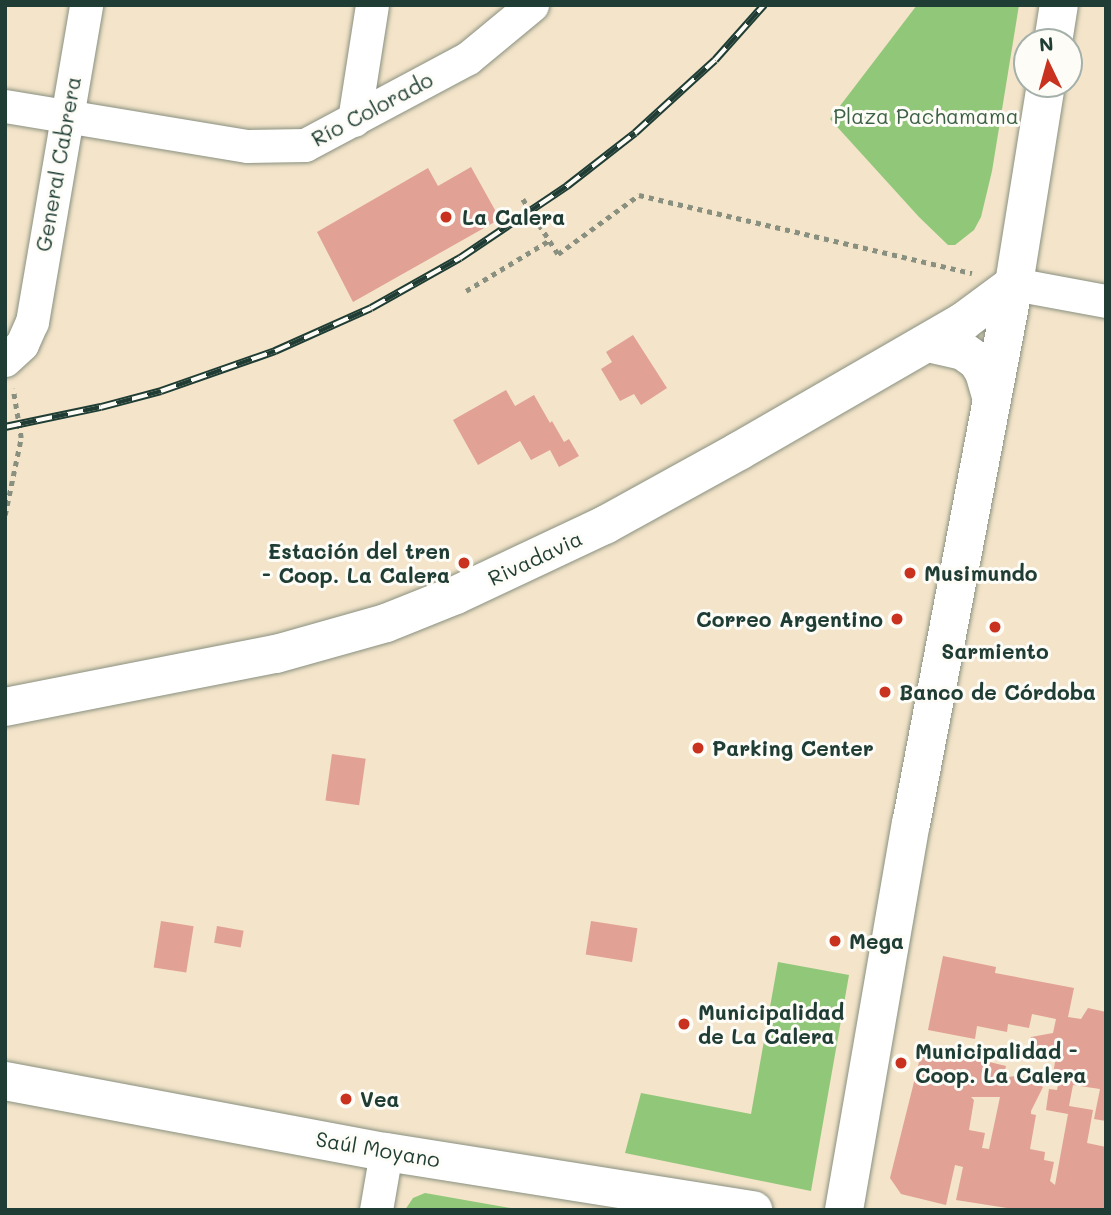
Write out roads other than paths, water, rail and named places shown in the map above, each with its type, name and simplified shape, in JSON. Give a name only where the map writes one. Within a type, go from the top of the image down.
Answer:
[{"type":"street","name":"General Cabrera","points":[[6,360],[22,344],[32,322],[86,5]]},
{"type":"street","points":[[354,120],[372,5]]},
{"type":"street","name":"Río Colorado","points":[[5,106],[247,146],[275,148],[305,145],[468,58],[532,5]]},
{"type":"street","points":[[1055,28],[1059,5]]},
{"type":"street","points":[[844,1210],[911,824],[1014,284],[1044,98]]},
{"type":"street","points":[[1014,284],[1106,301]]},
{"type":"street","name":"Rivadavia","points":[[5,707],[276,654],[398,619],[467,590],[605,525],[928,343],[1014,284]]},
{"type":"street","points":[[928,343],[963,351],[977,361],[984,372],[991,396]]},
{"type":"street","name":"Saúl Moyano","points":[[5,1081],[386,1152],[753,1210]]},
{"type":"street","points":[[376,1210],[386,1152]]},
{"type":"railway","points":[[5,427],[161,391],[275,351],[371,308],[460,258],[567,186],[635,133],[715,60],[764,5]]},
{"type":"place","name":"La Calera","points":[[446,217]]},
{"type":"place","name":"Estación del tren - Coop. La Calera","points":[[464,563]]},
{"type":"place","name":"Musimundo","points":[[910,573]]},
{"type":"place","name":"Correo Argentino","points":[[897,619]]},
{"type":"place","name":"Sarmiento","points":[[995,627]]},
{"type":"place","name":"Banco de Córdoba","points":[[885,692]]},
{"type":"place","name":"Parking Center","points":[[698,748]]},
{"type":"place","name":"Mega","points":[[835,941]]},
{"type":"place","name":"Municipalidad de La Calera","points":[[684,1024]]},
{"type":"place","name":"Municipalidad - Coop. La Calera","points":[[901,1063]]},
{"type":"place","name":"Vea","points":[[346,1099]]},
{"type":"park label","name":"Plaza Pachamama","points":[[926,116]]}]
